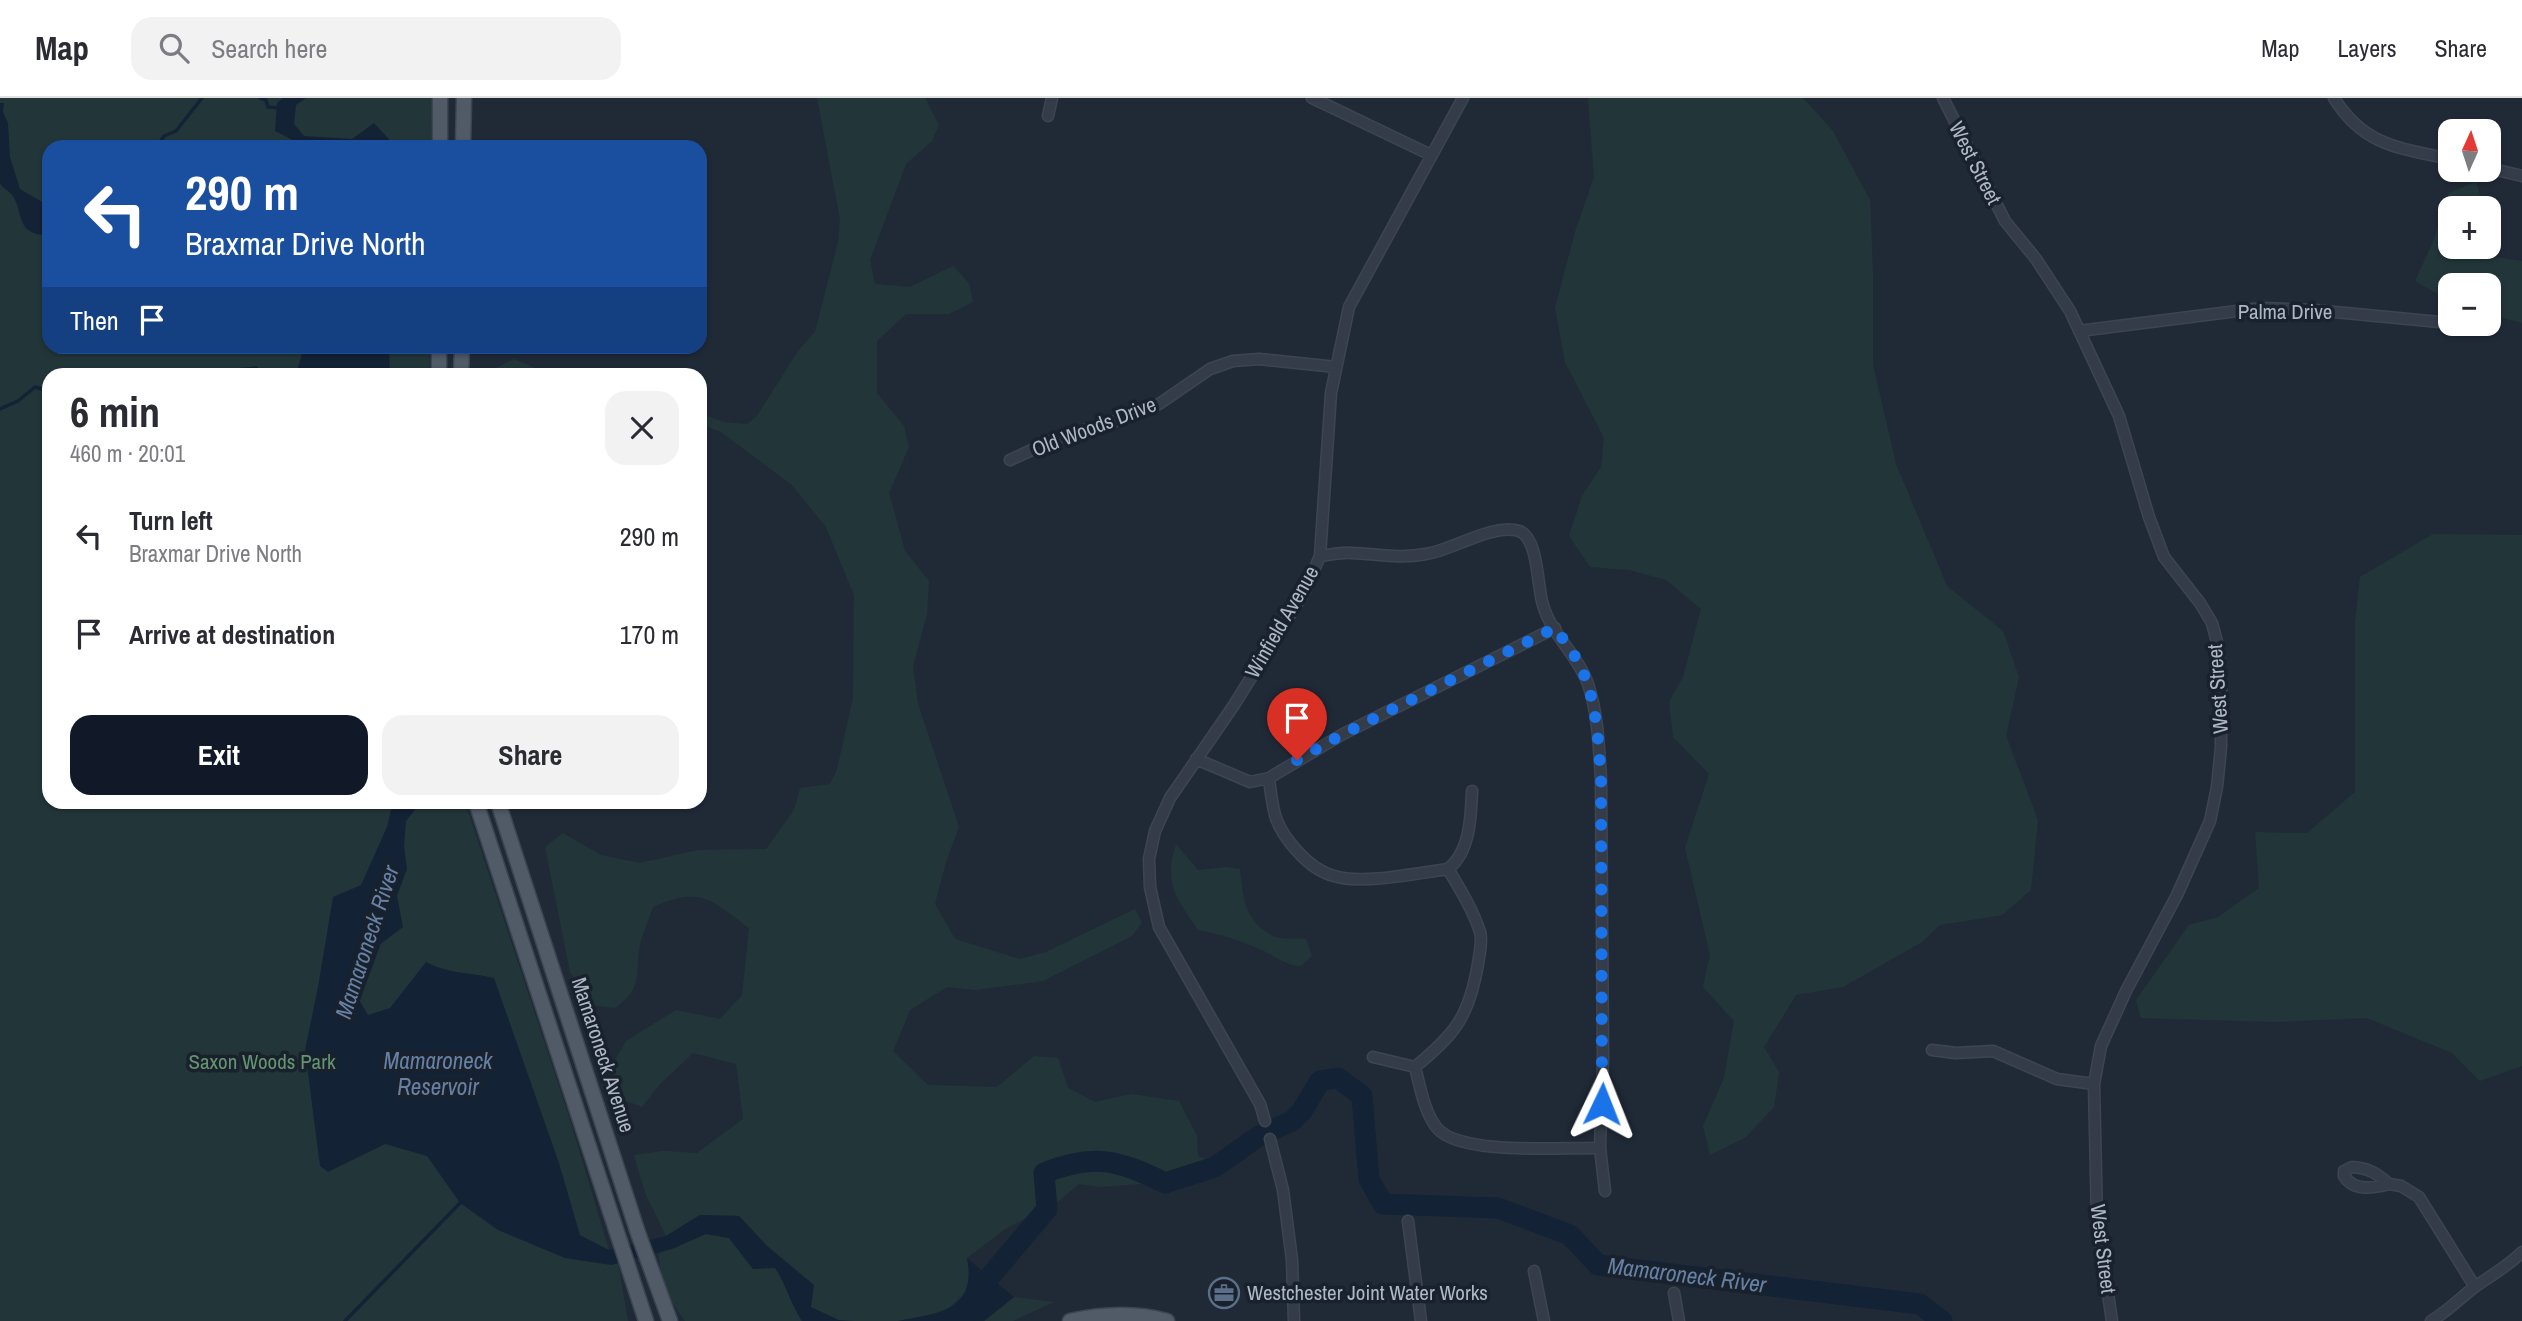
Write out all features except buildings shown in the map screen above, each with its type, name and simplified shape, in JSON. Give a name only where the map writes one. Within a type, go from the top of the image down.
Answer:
[{"type":"main road","points":[[440,98],[440,140]]},
{"type":"main road","points":[[463,140],[464,98]]},
{"type":"main road","name":"Mamaroneck Avenue","points":[[478,809],[646,1321]]},
{"type":"main road","name":"Mamaroneck Avenue","points":[[500,809],[638,1233],[670,1321]]},
{"type":"main road","points":[[1070,1321],[1097,1315],[1130,1315],[1167,1321]]},
{"type":"street","points":[[1048,116],[1052,98]]},
{"type":"street","points":[[1312,98],[1431,155]]},
{"type":"street","name":"Winfield Avenue","points":[[1265,1121],[1261,1104],[1159,927],[1150,887],[1150,859],[1155,831],[1170,798],[1275,641],[1306,589],[1320,556],[1331,393],[1349,307],[1462,98]]},
{"type":"street","name":"West Street","points":[[1943,98],[2005,221],[2036,259],[2070,311],[2119,416],[2149,517],[2164,557],[2200,603],[2212,623],[2218,646],[2221,747],[2210,821],[2177,895],[2126,991],[2101,1046],[2094,1084],[2097,1220],[2112,1321]]},
{"type":"street","points":[[2334,98],[2346,118],[2365,134],[2380,141],[2438,156]]},
{"type":"street","points":[[2501,171],[2522,176]]},
{"type":"street","name":"Palma Drive","points":[[2080,331],[2261,308],[2315,310],[2438,322]]},
{"type":"street","name":"Old Woods Drive","points":[[1010,460],[1060,437],[1108,421],[1123,419],[1159,404],[1210,369],[1233,361],[1259,359],[1336,367]]},
{"type":"street","points":[[1320,556],[1350,552],[1375,556],[1428,554],[1506,529],[1520,531],[1529,541],[1542,604],[1577,659],[1587,682],[1598,741],[1601,779],[1604,1059],[1600,1148],[1605,1191]]},
{"type":"street","points":[[1196,760],[1251,782],[1269,778],[1343,734],[1555,628]]},
{"type":"street","points":[[1269,778],[1272,809],[1280,831],[1312,866],[1335,877],[1367,878],[1448,869],[1457,862],[1467,838],[1472,791]]},
{"type":"street","points":[[1415,1067],[1447,1039],[1459,1024],[1473,993],[1481,934],[1448,869]]},
{"type":"street","points":[[1931,1051],[1993,1051],[2057,1079],[2094,1084]]},
{"type":"street","points":[[1373,1057],[1415,1067]]},
{"type":"street","points":[[1415,1067],[1431,1117],[1438,1129],[1451,1138],[1493,1147],[1600,1148]]},
{"type":"street","points":[[1270,1139],[1283,1190],[1292,1260],[1294,1321]]},
{"type":"street","points":[[2389,1184],[2401,1186],[2419,1197],[2475,1287]]},
{"type":"street","points":[[1408,1221],[1421,1321]]},
{"type":"street","points":[[2431,1321],[2448,1311],[2522,1252]]},
{"type":"street","points":[[1534,1271],[1544,1321]]},
{"type":"street","points":[[1674,1293],[1679,1321]]},
{"type":"green space","name":"Saxon Woods Park","points":[[0,98],[432,98],[431,140],[42,140],[42,354],[430,354],[429,368],[42,368],[42,809],[467,809],[570,1120],[609,1250],[607,1249],[611,1265],[618,1263],[628,1321],[0,1321]]},
{"type":"green space","points":[[817,98],[925,98],[939,125],[932,141],[906,164],[870,260],[875,284],[910,287],[953,266],[969,283],[973,302],[949,314],[906,314],[877,341],[877,393],[904,426],[909,447],[889,493],[905,551],[929,581],[927,614],[913,666],[918,704],[959,827],[935,904],[955,939],[1020,959],[1046,952],[1135,909],[1142,923],[1132,936],[1043,981],[976,990],[947,987],[910,1010],[893,1051],[928,1085],[997,1087],[1034,1056],[1058,1058],[1068,1088],[1095,1102],[1131,1094],[1179,1101],[1197,1136],[1198,1156],[1228,1169],[1217,1178],[1101,1187],[1079,1184],[1056,1203],[1005,1229],[967,1258],[971,1277],[967,1291],[945,1312],[898,1321],[839,1321],[810,1307],[766,1245],[739,1216],[700,1215],[666,1236],[645,1193],[634,1155],[663,1151],[697,1153],[743,1119],[736,1064],[693,1053],[660,1084],[642,1107],[616,1097],[611,1067],[626,1041],[676,1010],[720,1019],[742,995],[749,928],[715,903],[705,899],[683,897],[653,907],[640,944],[637,979],[631,993],[615,1008],[590,1005],[570,972],[545,847],[563,833],[601,855],[640,863],[698,850],[766,849],[794,810],[800,788],[830,784],[837,769],[853,698],[854,595],[826,527],[792,485],[721,432],[707,427],[707,416],[723,422],[747,424],[757,416],[798,351],[815,332],[838,242],[840,219]]},
{"type":"green space","points":[[1588,98],[1803,98],[1833,131],[1870,200],[1873,365],[1896,464],[1947,586],[2003,631],[2019,677],[2006,736],[2038,820],[2031,890],[2002,915],[1940,925],[1922,942],[1843,987],[1796,995],[1764,1047],[1779,1072],[1774,1107],[1746,1137],[1710,1155],[1703,1126],[1724,1078],[1734,1021],[1703,987],[1710,955],[1685,848],[1709,774],[1673,737],[1669,702],[1683,677],[1701,609],[1666,580],[1629,570],[1590,567],[1569,536],[1582,496],[1601,467],[1604,438],[1565,362],[1555,308],[1575,232],[1594,177]]},
{"type":"green space","points":[[2476,182],[2480,196],[2448,196],[2449,193]]},
{"type":"green space","points":[[2438,227],[2438,259],[2501,258],[2522,261],[2522,323],[2501,317],[2501,273],[2438,273],[2438,294],[2415,281]]},
{"type":"green space","points":[[514,359],[535,368],[496,368]]},
{"type":"green space","points":[[2433,534],[2522,535],[2522,1066],[2480,1081],[2452,1053],[2367,1018],[2276,1022],[2141,1018],[2136,1000],[2189,925],[2218,917],[2259,888],[2255,832],[2307,833],[2355,792],[2355,623],[2360,577]]},
{"type":"green space","points":[[1176,844],[1198,870],[1226,867],[1240,869],[1244,899],[1256,923],[1276,937],[1306,939],[1312,956],[1301,966],[1291,964],[1258,948],[1198,930],[1174,890],[1171,870]]},
{"type":"green space","points":[[706,1234],[729,1238],[753,1269],[775,1267],[802,1321],[685,1321],[666,1289],[659,1253]]},
{"type":"green space","points":[[1014,1297],[1054,1302],[1013,1321],[984,1321]]},
{"type":"water","points":[[283,98],[306,98],[296,105],[294,124],[304,136],[352,139],[374,123],[390,140],[292,140],[275,131],[277,103]]},
{"type":"water","points":[[0,103],[4,103],[10,157],[20,189],[42,202],[42,235],[29,231],[22,221],[16,201],[0,183]]},
{"type":"water","points":[[302,354],[389,354],[390,368],[298,368]]},
{"type":"water","name":"Mamaroneck Reservoir","points":[[391,809],[415,809],[406,821],[404,846],[407,869],[397,896],[403,927],[358,961],[353,990],[368,1015],[390,1008],[426,962],[451,971],[494,978],[559,1163],[580,1235],[609,1250],[666,1236],[700,1215],[739,1216],[766,1245],[814,1285],[811,1307],[839,1320],[854,1321],[802,1321],[775,1268],[753,1269],[729,1238],[706,1234],[672,1249],[611,1265],[565,1258],[498,1230],[460,1203],[427,1156],[385,1144],[328,1172],[320,1166],[305,1050],[333,897],[361,885],[387,827]]},
{"type":"water","points":[[967,1258],[1014,1297],[984,1321],[898,1321],[940,1312],[960,1299],[969,1276]]},
{"type":"waterway","points":[[161,140],[176,131],[202,98]]},
{"type":"waterway","points":[[260,98],[266,100],[268,107],[281,108]]},
{"type":"waterway","points":[[0,409],[18,401],[35,387],[42,389]]},
{"type":"waterway","name":"Mamaroneck River","points":[[344,1013],[375,929]]},
{"type":"waterway","name":"Mamaroneck River","points":[[961,1321],[988,1279],[1047,1209],[1044,1173],[1078,1163],[1106,1162],[1120,1164],[1165,1183],[1215,1167],[1259,1136],[1292,1121],[1302,1111],[1320,1081],[1338,1078],[1362,1096],[1369,1179],[1383,1204],[1498,1208],[1570,1235],[1598,1265],[1920,1304],[1942,1321]]},
{"type":"waterway","points":[[345,1321],[461,1202]]},
{"type":"place","name":"Westchester Joint Water Works","points":[[1224,1293]]},
{"type":"route","points":[[1297,760],[1343,734],[1555,628],[1577,659],[1587,682],[1598,741],[1601,779],[1604,1059],[1602,1104]]}]
